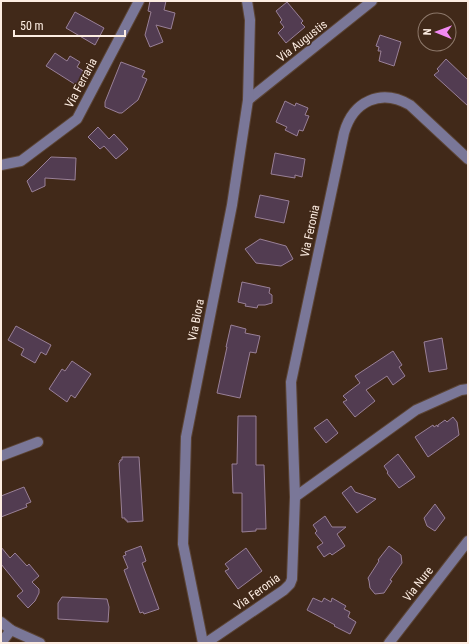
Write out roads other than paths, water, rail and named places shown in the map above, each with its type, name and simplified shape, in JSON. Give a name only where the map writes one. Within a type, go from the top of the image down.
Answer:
[{"type":"street","name":"Via Ferraria","points":[[1,165],[21,161],[77,119],[139,1]]},
{"type":"street","name":"Via Biora","points":[[204,643],[184,544],[186,437],[232,204],[248,100],[250,20],[247,1]]},
{"type":"street","name":"Via Augustis","points":[[248,100],[372,1]]},
{"type":"street","name":"Via Feronia","points":[[204,643],[284,590],[290,584],[292,573],[295,497],[291,382],[344,133],[349,120],[356,110],[368,101],[382,97],[396,99],[410,105],[468,159]]},
{"type":"street","points":[[295,497],[416,410],[461,390],[468,389]]},
{"type":"street","points":[[1,456],[38,442]]},
{"type":"street","name":"Via Nure","points":[[390,643],[468,541]]},
{"type":"street","points":[[1,622],[11,630],[40,643]]},
{"type":"street","points":[[1,643],[11,630]]}]
